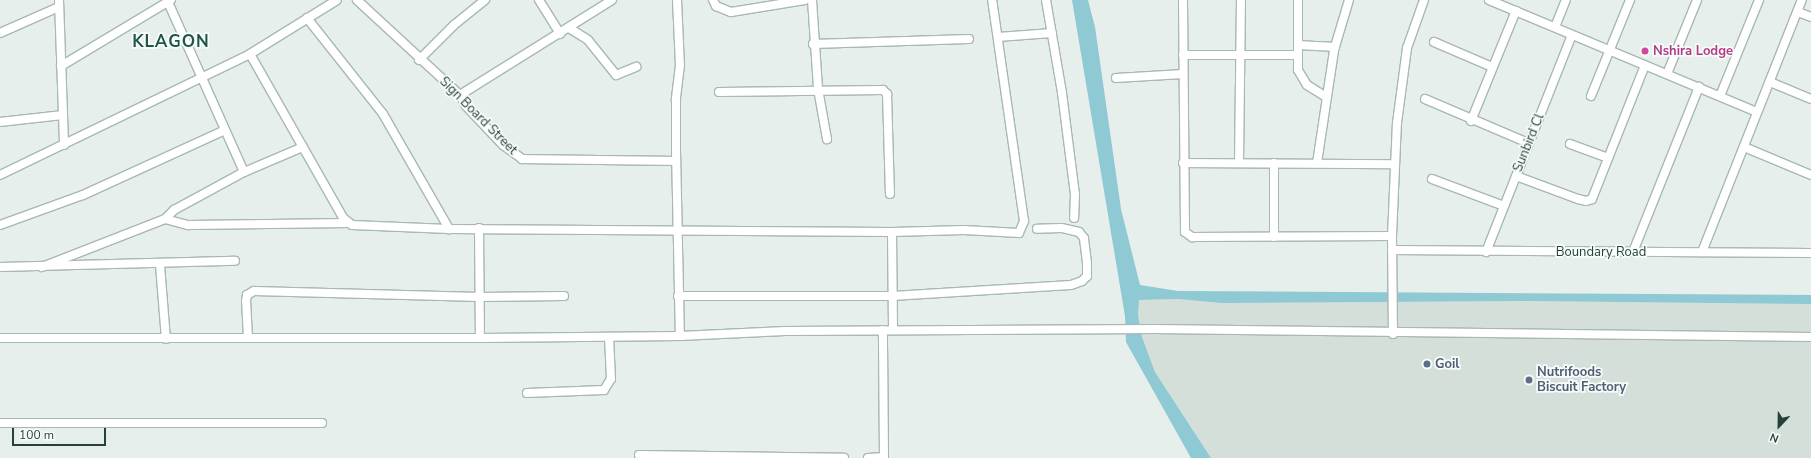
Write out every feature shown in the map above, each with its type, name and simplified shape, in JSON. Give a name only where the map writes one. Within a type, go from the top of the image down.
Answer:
[{"type":"street","points":[[0,175],[250,54],[337,0]]},
{"type":"street","name":"Sign Board Street","points":[[357,0],[419,60],[460,95],[466,106],[503,145],[522,159],[676,160]]},
{"type":"street","points":[[419,60],[454,25],[485,0]]},
{"type":"street","points":[[539,0],[560,34]]},
{"type":"street","points":[[460,95],[560,34],[612,0]]},
{"type":"street","points":[[677,0],[680,65],[676,100],[676,160],[680,336]]},
{"type":"street","points":[[713,0],[716,6],[731,12],[805,0]]},
{"type":"street","points":[[812,0],[813,44],[818,89],[827,138]]},
{"type":"street","points":[[166,219],[188,225],[349,223],[365,227],[449,229],[479,228],[892,232],[964,230],[1019,233],[1024,221],[1001,72],[998,37],[992,0]]},
{"type":"street","points":[[1046,0],[1072,171],[1074,218]]},
{"type":"street","points":[[1183,0],[1184,227],[1188,235],[1274,237],[1392,236]]},
{"type":"street","points":[[1239,162],[1241,0]]},
{"type":"street","points":[[1298,0],[1298,70],[1301,78],[1315,92],[1326,97]]},
{"type":"street","points":[[1318,163],[1326,97],[1335,47],[1349,0]]},
{"type":"street","points":[[1393,334],[1391,282],[1394,164],[1404,61],[1424,0]]},
{"type":"street","points":[[1489,0],[1502,2],[1516,11],[1757,112]]},
{"type":"street","points":[[1554,27],[1566,0]]},
{"type":"street","points":[[1591,96],[1630,0]]},
{"type":"street","points":[[1667,74],[1696,0]]},
{"type":"street","points":[[1720,96],[1759,0]]},
{"type":"street","points":[[1702,252],[1802,0]]},
{"type":"street","points":[[61,66],[169,1],[201,78],[244,172]]},
{"type":"street","points":[[0,33],[59,4],[64,145]]},
{"type":"street","points":[[1471,121],[1516,11]]},
{"type":"street","points":[[1798,12],[1811,17]]},
{"type":"street","points":[[307,18],[383,114],[449,229]]},
{"type":"street","points":[[569,28],[588,40],[616,75],[636,67]]},
{"type":"street","points":[[998,37],[1052,33]]},
{"type":"street","name":"Sunbird Cl","points":[[1486,252],[1572,35]]},
{"type":"street","points":[[813,44],[968,39]]},
{"type":"street","points":[[1434,42],[1492,67]]},
{"type":"street","points":[[1298,45],[1335,47]]},
{"type":"street","points":[[250,54],[343,218],[349,223]]},
{"type":"street","points":[[1183,55],[1298,55]]},
{"type":"street","points":[[1516,176],[1586,201],[1594,195],[1645,65]]},
{"type":"street","points":[[1116,78],[1183,74]]},
{"type":"street","points":[[1770,82],[1811,99]]},
{"type":"street","points":[[1633,252],[1699,87]]},
{"type":"street","points":[[719,92],[878,88],[887,94],[890,194]]},
{"type":"street","points":[[1425,99],[1471,121],[1528,143]]},
{"type":"street","points":[[0,122],[63,115]]},
{"type":"street","points":[[0,225],[83,195],[225,130]]},
{"type":"street","points":[[1570,144],[1608,158]]},
{"type":"street","points":[[1744,147],[1811,175]]},
{"type":"street","points":[[42,266],[166,219],[174,210],[244,172],[303,148]]},
{"type":"street","points":[[1183,163],[1239,162],[1394,164]]},
{"type":"street","points":[[1274,163],[1274,237]]},
{"type":"street","points":[[1432,179],[1504,206]]},
{"type":"street","points":[[479,228],[480,338]]},
{"type":"street","points":[[678,296],[892,296],[1070,285],[1082,281],[1087,276],[1087,263],[1084,238],[1079,232],[1061,228],[1037,228]]},
{"type":"street","points":[[892,232],[893,330]]},
{"type":"street","name":"Boundary Road","points":[[1392,250],[1486,252],[1811,253]]},
{"type":"street","points":[[0,267],[160,265],[235,261]]},
{"type":"street","points":[[160,265],[166,339]]},
{"type":"street","points":[[248,338],[246,301],[247,295],[254,291],[480,297],[564,296]]},
{"type":"street","points":[[0,338],[166,339],[609,337],[883,330],[1120,329],[1393,334],[1811,337]]},
{"type":"street","points":[[868,458],[884,457],[883,330]]},
{"type":"street","points":[[527,392],[604,390],[610,379],[609,337]]},
{"type":"street","points":[[0,424],[322,423]]},
{"type":"street","points":[[639,455],[844,458]]},
{"type":"shaded area","points":[[1178,299],[1221,303],[1527,301],[1811,304],[1811,458],[1211,458],[1155,372],[1142,337],[1138,315],[1139,300]]},
{"type":"water","points":[[1072,0],[1088,0],[1095,27],[1121,209],[1140,285],[1178,291],[1811,295],[1811,304],[1527,301],[1221,303],[1178,299],[1139,300],[1138,315],[1142,337],[1155,372],[1211,458],[1191,458],[1126,342],[1125,316]]},
{"type":"place","name":"Nshira Lodge","points":[[1645,51]]},
{"type":"place","name":"Goil","points":[[1427,364]]},
{"type":"place","name":"Nutrifoods Biscuit Factory","points":[[1529,380]]},
{"type":"district","name":"KLAGON","points":[[171,42]]}]
